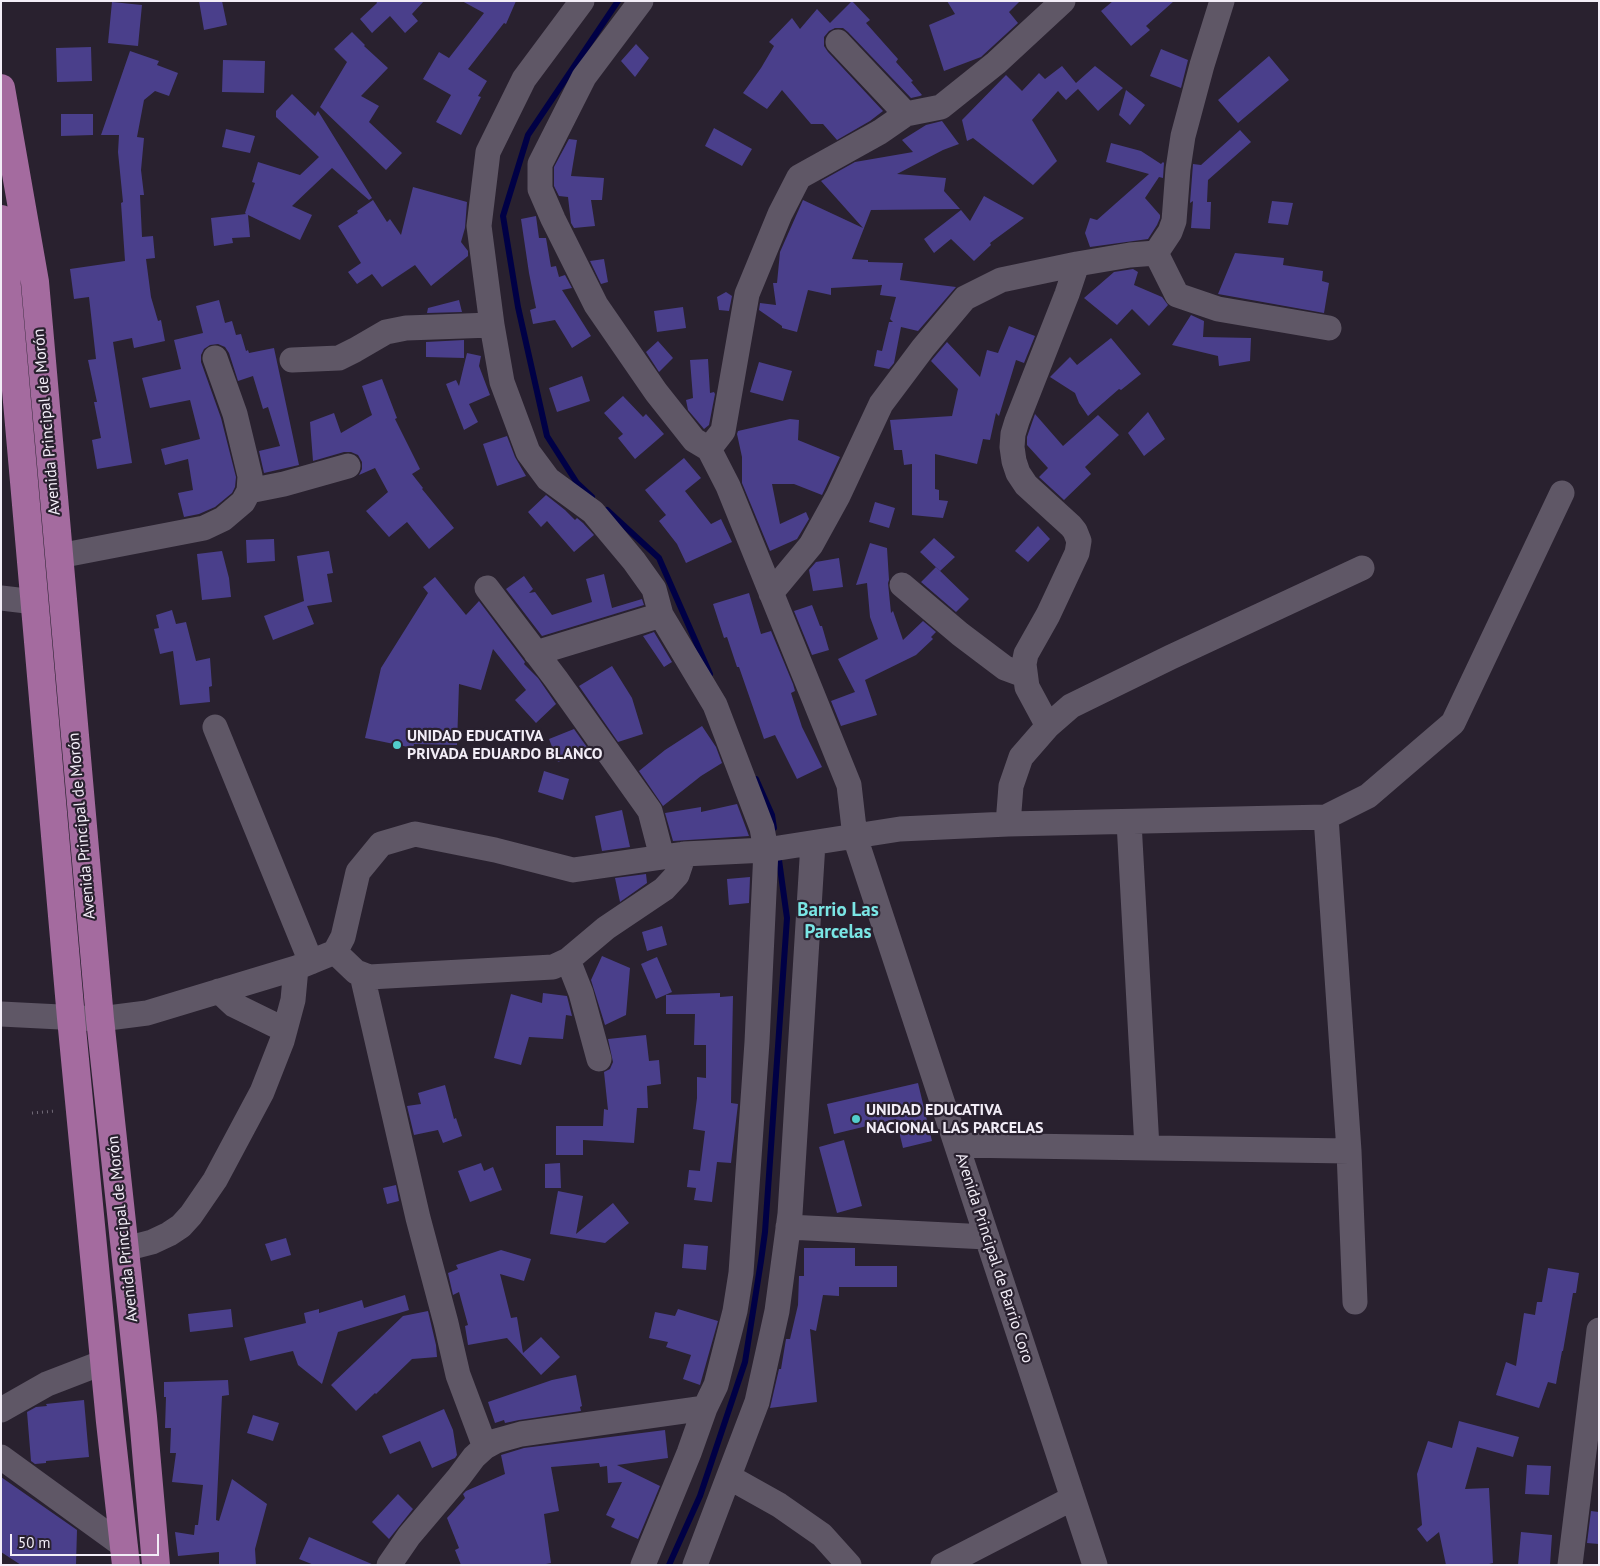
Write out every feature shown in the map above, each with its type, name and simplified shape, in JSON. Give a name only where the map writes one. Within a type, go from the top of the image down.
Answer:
[{"type":"main road","name":"Avenida Principal de Morón","points":[[1,88],[35,282],[100,1019],[143,1417],[156,1565]]},
{"type":"main road","name":"Avenida Principal de Morón","points":[[1,219],[71,1018],[110,1422],[126,1556]]},
{"type":"street","points":[[582,1],[524,79],[488,152],[479,226],[492,325],[502,382],[528,452],[548,479],[593,512],[634,561],[654,589],[661,615],[715,704],[762,828],[773,849],[741,1273],[735,1311],[716,1385],[705,1408],[689,1453],[643,1565]]},
{"type":"street","points":[[641,1],[584,77],[540,164],[540,188],[553,219],[596,305],[656,392],[694,440],[709,449],[724,431],[747,294],[780,214],[799,177],[880,132],[906,114],[941,107],[996,63],[1063,1]]},
{"type":"street","points":[[1156,253],[1170,232],[1174,221],[1183,136],[1222,1]]},
{"type":"street","points":[[838,42],[906,114]]},
{"type":"street","points":[[771,592],[811,544],[838,496],[881,404],[922,348],[965,298],[1001,280],[1077,264],[1130,255],[1156,253]]},
{"type":"street","points":[[1156,253],[1177,295],[1218,308],[1329,328]]},
{"type":"street","points":[[1048,726],[1027,687],[1024,664],[1026,654],[1073,562],[1079,548],[1079,541],[1071,526],[1026,485],[1018,474],[1012,448],[1013,434],[1077,264]]},
{"type":"street","points":[[292,360],[339,358],[386,332],[406,328],[492,325]]},
{"type":"street","points":[[59,556],[204,528],[232,513],[243,502],[249,491],[250,476],[235,414],[215,358]]},
{"type":"street","name":"Avenida Principal de Barrio Coro","points":[[709,449],[728,486],[849,785],[854,837],[1095,1565]]},
{"type":"street","points":[[249,491],[284,484],[348,466]]},
{"type":"street","points":[[1,1014],[100,1019],[147,1013],[304,965],[335,952],[343,936],[358,872],[381,844],[415,834],[495,850],[573,870],[673,855],[773,849],[900,830],[1008,824],[1326,816],[1368,796],[1453,723],[1562,493]]},
{"type":"street","points":[[1008,824],[1011,786],[1021,757],[1048,726],[1072,706],[1171,657],[1362,568]]},
{"type":"street","points":[[902,585],[960,634],[1005,668],[1024,675]]},
{"type":"street","points":[[335,952],[350,967],[369,977],[553,968],[568,960],[606,928],[664,889],[677,875],[673,855],[650,811],[487,588]]},
{"type":"street","points":[[1,598],[35,602]]},
{"type":"street","points":[[536,653],[661,615]]},
{"type":"street","points":[[125,1249],[161,1239],[180,1226],[191,1215],[215,1180],[262,1092],[285,1030],[304,965],[215,727]]},
{"type":"street","points":[[1326,816],[1349,1151],[1355,1302]]},
{"type":"street","points":[[1129,822],[1147,1148]]},
{"type":"street","points":[[696,1565],[757,1402],[776,1311],[788,1227],[813,843]]},
{"type":"street","points":[[568,960],[581,992],[599,1058]]},
{"type":"street","points":[[362,975],[418,1218],[458,1375],[485,1447]]},
{"type":"street","points":[[219,991],[234,1005],[285,1030]]},
{"type":"street","points":[[956,1145],[1349,1151]]},
{"type":"street","points":[[788,1227],[987,1237]]},
{"type":"street","points":[[1570,1565],[1599,1330]]},
{"type":"street","points":[[1,1410],[47,1384],[104,1362]]},
{"type":"street","points":[[388,1565],[409,1536],[485,1447],[520,1434],[705,1408]]},
{"type":"street","points":[[1,1457],[126,1556]]},
{"type":"street","points":[[729,1477],[779,1505],[822,1535],[849,1565]]},
{"type":"street","points":[[944,1565],[1073,1498]]},
{"type":"building","points":[[199,1],[222,1],[227,25],[204,30]]},
{"type":"building","points":[[376,1],[424,1],[412,14],[418,21],[405,33],[390,16],[372,33],[360,19],[377,3]]},
{"type":"building","points":[[462,1],[516,1],[506,24],[504,23],[468,69],[487,81],[478,96],[481,97],[461,135],[436,122],[451,95],[423,79],[439,52],[449,58],[484,13]]},
{"type":"building","points":[[852,1],[870,20],[866,23],[898,59],[896,62],[913,81],[911,82],[922,95],[911,98],[843,28],[835,28],[829,31],[824,37],[824,46],[883,111],[870,121],[837,140],[823,124],[811,124],[782,90],[767,109],[743,93],[774,46],[769,42],[792,18],[800,29],[817,9],[830,23]]},
{"type":"building","points":[[947,1],[1020,1],[1009,12],[1018,23],[981,57],[944,71],[929,25],[955,14]]},
{"type":"building","points":[[1113,1],[1174,1],[1146,26],[1150,30],[1131,46],[1101,11]]},
{"type":"building","points":[[112,2],[142,5],[138,46],[108,43]]},
{"type":"building","points":[[352,32],[388,68],[361,96],[379,106],[369,122],[402,153],[386,170],[320,107],[347,62],[334,49]]},
{"type":"building","points":[[636,44],[649,58],[635,77],[621,61]]},
{"type":"building","points":[[91,47],[92,81],[57,82],[56,48]]},
{"type":"building","points":[[1161,49],[1188,60],[1181,88],[1150,76]]},
{"type":"building","points":[[130,51],[159,61],[157,65],[178,73],[169,96],[155,91],[144,100],[137,137],[144,138],[141,170],[144,195],[140,195],[142,237],[153,236],[155,258],[146,259],[151,297],[158,321],[161,320],[165,341],[134,348],[132,338],[113,342],[132,463],[97,469],[92,440],[101,438],[94,402],[97,402],[88,360],[96,359],[89,297],[74,299],[70,269],[125,261],[121,203],[123,202],[118,152],[119,135],[101,135]]},
{"type":"building","points":[[1269,56],[1289,80],[1238,123],[1218,100]]},
{"type":"building","points":[[223,60],[265,61],[264,93],[222,92]]},
{"type":"building","points":[[1062,66],[1076,83],[1095,66],[1123,88],[1098,111],[1078,89],[1066,100],[1058,91],[1032,120],[1057,161],[1033,185],[973,138],[967,141],[962,120],[1006,75],[1022,91],[1039,73],[1045,79]]},
{"type":"building","points":[[1126,90],[1145,105],[1130,125],[1119,115]]},
{"type":"building","points":[[292,94],[315,116],[318,111],[372,198],[369,200],[332,168],[292,206],[312,215],[300,240],[248,215],[250,237],[232,238],[233,243],[214,246],[211,218],[246,214],[255,183],[252,182],[258,162],[300,175],[319,157],[276,117],[276,111]]},
{"type":"building","points":[[61,114],[93,114],[93,135],[61,136]]},
{"type":"building","points":[[942,121],[959,144],[943,150],[897,174],[946,178],[944,191],[960,209],[871,210],[852,259],[868,260],[868,262],[903,263],[900,280],[956,287],[918,331],[901,327],[894,363],[889,369],[874,366],[877,350],[882,351],[889,322],[893,322],[890,319],[896,297],[880,295],[882,285],[831,288],[831,295],[808,290],[797,332],[782,328],[782,326],[759,310],[760,303],[776,305],[773,283],[777,283],[780,252],[803,200],[863,228],[821,181],[855,162],[913,152],[902,140],[926,125]]},
{"type":"building","points":[[714,128],[752,149],[742,166],[705,146]]},
{"type":"building","points":[[226,129],[255,136],[250,153],[222,147]]},
{"type":"building","points":[[1240,130],[1251,142],[1208,180],[1207,202],[1211,202],[1210,229],[1191,228],[1193,201],[1190,203],[1193,164],[1201,165]]},
{"type":"building","points":[[569,139],[577,140],[571,176],[604,178],[602,200],[591,200],[595,226],[574,228],[571,223],[568,197],[559,196],[554,186],[554,167]]},
{"type":"building","points":[[1111,143],[1141,151],[1161,164],[1164,163],[1163,178],[1159,177],[1145,198],[1160,215],[1160,218],[1148,239],[1090,247],[1085,233],[1090,218],[1097,220],[1149,174],[1106,162]]},
{"type":"building","points":[[413,187],[467,202],[465,228],[461,242],[468,251],[468,256],[431,286],[415,265],[382,287],[372,274],[357,284],[348,272],[361,263],[338,226],[373,200],[387,222],[390,219],[401,235]]},
{"type":"building","points":[[984,196],[1024,218],[990,243],[991,245],[974,261],[951,239],[934,253],[924,239],[961,210],[970,221]]},
{"type":"building","points":[[1272,201],[1293,203],[1288,225],[1268,223]]},
{"type":"building","points":[[536,216],[539,238],[546,238],[551,267],[556,266],[559,277],[565,275],[572,288],[562,290],[591,336],[572,348],[555,320],[533,324],[530,310],[536,308],[521,219]]},
{"type":"building","points":[[1235,253],[1284,258],[1283,265],[1323,271],[1322,281],[1329,283],[1324,313],[1218,294]]},
{"type":"building","points":[[604,259],[608,282],[601,284],[590,261]]},
{"type":"building","points":[[1133,269],[1138,272],[1134,285],[1162,297],[1168,305],[1149,326],[1132,309],[1117,325],[1084,298],[1114,272]]},
{"type":"building","points":[[726,292],[732,296],[729,311],[719,310],[717,297]]},
{"type":"building","points":[[219,300],[225,323],[232,321],[236,335],[241,334],[246,351],[248,350],[249,353],[274,348],[299,465],[264,473],[259,451],[280,446],[268,407],[263,409],[253,376],[238,381],[229,353],[225,347],[218,344],[210,345],[204,349],[201,355],[201,362],[221,418],[236,477],[235,487],[232,493],[215,507],[199,514],[184,517],[178,493],[193,490],[188,459],[165,465],[161,449],[200,439],[190,400],[150,408],[142,378],[181,369],[174,340],[203,333],[196,306]]},
{"type":"building","points":[[459,300],[462,312],[427,313],[428,308]]},
{"type":"building","points":[[683,307],[686,328],[657,332],[654,311]]},
{"type":"building","points":[[1191,315],[1204,321],[1203,337],[1251,338],[1250,361],[1219,366],[1218,356],[1172,345]]},
{"type":"building","points":[[1009,326],[1035,336],[1024,363],[1016,360],[999,416],[996,413],[990,440],[983,439],[977,464],[935,454],[935,489],[939,490],[939,500],[948,501],[943,518],[912,515],[912,464],[904,465],[902,450],[894,450],[890,420],[952,416],[958,389],[931,361],[947,342],[980,377],[987,350],[998,353]]},
{"type":"building","points":[[1111,338],[1141,374],[1121,390],[1119,389],[1088,416],[1075,393],[1050,377],[1070,357],[1077,365]]},
{"type":"building","points":[[464,340],[464,358],[426,357],[426,342]]},
{"type":"building","points":[[658,341],[673,358],[659,372],[646,352]]},
{"type":"building","points":[[467,353],[481,356],[479,366],[490,395],[469,404],[478,422],[464,430],[446,384],[456,380],[459,386]]},
{"type":"building","points":[[708,359],[710,393],[714,392],[715,394],[709,425],[704,429],[688,410],[686,400],[693,398],[690,360]]},
{"type":"building","points":[[759,362],[792,371],[783,401],[750,392]]},
{"type":"building","points":[[582,376],[590,401],[557,412],[549,388]]},
{"type":"building","points":[[382,379],[397,418],[395,419],[420,469],[412,474],[454,528],[429,549],[407,522],[389,537],[366,511],[388,492],[375,468],[359,475],[362,469],[362,462],[358,455],[344,452],[313,461],[310,422],[334,413],[341,433],[372,415],[362,386]]},
{"type":"building","points":[[623,396],[643,417],[646,414],[664,434],[635,459],[618,438],[623,434],[604,413]]},
{"type":"building","points":[[1148,412],[1165,439],[1144,456],[1128,433]]},
{"type":"building","points":[[1035,414],[1063,446],[1098,415],[1119,435],[1085,467],[1091,474],[1064,500],[1039,477],[1048,468],[1027,445],[1027,437]]},
{"type":"building","points":[[790,419],[799,420],[798,440],[840,457],[822,495],[794,484],[772,484],[780,524],[806,512],[809,519],[797,539],[770,551],[742,483],[742,457],[737,434],[738,431]]},
{"type":"building","points":[[507,436],[515,457],[526,476],[497,486],[483,444]]},
{"type":"building","points":[[684,458],[701,478],[685,491],[711,524],[721,519],[732,542],[686,563],[677,544],[659,521],[666,515],[645,490]]},
{"type":"building","points":[[546,495],[575,520],[577,518],[583,523],[594,535],[574,552],[547,521],[541,527],[528,512]]},
{"type":"building","points":[[875,502],[895,508],[889,528],[869,522]]},
{"type":"building","points":[[1038,526],[1050,539],[1028,562],[1015,551]]},
{"type":"building","points":[[934,538],[955,557],[940,571],[920,552]]},
{"type":"building","points":[[274,539],[275,561],[247,563],[246,540]]},
{"type":"building","points":[[870,543],[887,548],[891,613],[893,611],[903,640],[923,621],[936,632],[931,637],[933,639],[916,655],[865,680],[877,715],[841,726],[831,701],[855,692],[838,659],[878,639],[870,617],[867,583],[856,585]]},
{"type":"building","points":[[222,551],[229,578],[231,597],[202,600],[197,554]]},
{"type":"building","points":[[329,551],[333,573],[327,574],[332,602],[307,606],[314,624],[273,640],[264,616],[304,601],[297,556]]},
{"type":"building","points":[[839,558],[843,587],[813,591],[809,570],[816,562]]},
{"type":"building","points":[[936,567],[969,599],[956,612],[921,582]]},
{"type":"building","points":[[604,574],[612,608],[642,599],[644,605],[542,636],[506,589],[524,576],[533,589],[529,593],[535,592],[552,615],[592,602],[586,579]]},
{"type":"building","points":[[435,577],[466,615],[479,601],[525,662],[524,664],[538,678],[556,704],[536,723],[515,700],[526,690],[493,649],[481,690],[459,684],[457,745],[414,744],[413,748],[365,738],[381,668],[428,593],[423,587]]},
{"type":"building","points":[[749,593],[761,634],[771,631],[793,684],[795,691],[791,693],[802,727],[822,767],[797,779],[775,735],[764,739],[739,667],[737,667],[727,637],[724,638],[713,604]]},
{"type":"building","points":[[812,605],[820,626],[822,626],[829,650],[812,655],[794,611]]},
{"type":"building","points":[[172,610],[176,624],[186,622],[196,661],[210,658],[212,686],[209,687],[210,702],[180,705],[173,651],[160,654],[154,629],[159,628],[156,615]]},
{"type":"building","points":[[654,632],[672,662],[664,667],[643,636]]},
{"type":"building","points":[[612,666],[632,698],[643,734],[618,742],[579,686]]},
{"type":"building","points":[[702,726],[716,747],[722,763],[701,776],[663,806],[639,771],[665,750]]},
{"type":"building","points":[[574,729],[589,750],[558,762],[549,739]]},
{"type":"building","points":[[544,771],[569,779],[563,800],[538,792]]},
{"type":"building","points":[[737,804],[749,836],[673,841],[665,813],[701,807],[701,812]]},
{"type":"building","points":[[622,810],[630,847],[602,851],[595,816]]},
{"type":"building","points":[[646,874],[647,883],[620,902],[615,878]]},
{"type":"building","points":[[750,877],[749,903],[729,905],[727,879]]},
{"type":"building","points":[[662,926],[667,945],[647,951],[642,932]]},
{"type":"building","points":[[602,956],[630,968],[626,1015],[605,1025],[591,980]]},
{"type":"building","points":[[657,957],[672,992],[656,999],[641,964]]},
{"type":"building","points":[[543,993],[567,996],[572,1016],[566,1015],[563,1039],[529,1037],[521,1065],[494,1058],[511,994],[542,1003]]},
{"type":"building","points":[[720,993],[720,997],[733,996],[731,1103],[738,1104],[731,1163],[717,1162],[712,1202],[694,1200],[696,1188],[687,1187],[689,1170],[700,1171],[705,1131],[693,1129],[697,1098],[697,1077],[706,1078],[706,1045],[694,1045],[695,1014],[666,1014],[666,995]]},
{"type":"building","points":[[646,1035],[649,1061],[659,1060],[661,1084],[647,1086],[648,1108],[637,1108],[634,1143],[583,1140],[583,1155],[556,1155],[556,1126],[603,1126],[604,1109],[608,1110],[604,1072],[610,1069],[613,1062],[608,1039]]},
{"type":"building","points":[[918,1083],[932,1141],[903,1148],[896,1119],[834,1134],[827,1104]]},
{"type":"building","points":[[445,1085],[454,1119],[456,1118],[462,1136],[443,1143],[438,1130],[414,1135],[407,1106],[421,1104],[418,1093]]},
{"type":"building","points":[[844,1140],[862,1206],[837,1213],[819,1147]]},
{"type":"building","points":[[481,1163],[484,1171],[493,1167],[502,1190],[470,1202],[458,1171]]},
{"type":"building","points":[[560,1163],[561,1188],[545,1188],[545,1164]]},
{"type":"building","points":[[396,1185],[399,1201],[387,1204],[383,1188]]},
{"type":"building","points":[[558,1191],[583,1196],[576,1234],[613,1203],[629,1223],[605,1243],[550,1234]]},
{"type":"building","points":[[286,1238],[291,1255],[271,1261],[265,1244]]},
{"type":"building","points":[[684,1244],[708,1246],[706,1270],[682,1268]]},
{"type":"building","points":[[804,1248],[855,1248],[855,1266],[897,1266],[897,1287],[839,1287],[839,1296],[823,1295],[816,1331],[810,1329],[817,1402],[770,1408],[779,1369],[781,1369],[786,1339],[790,1339],[798,1305],[799,1276],[804,1276]]},
{"type":"building","points":[[501,1250],[531,1259],[524,1281],[500,1274],[511,1318],[517,1317],[523,1353],[541,1337],[560,1357],[541,1375],[507,1338],[468,1345],[465,1326],[468,1325],[459,1292],[453,1295],[448,1273],[458,1269],[456,1265]]},
{"type":"building","points":[[1548,1268],[1579,1273],[1576,1293],[1573,1293],[1556,1384],[1548,1382],[1539,1408],[1496,1395],[1506,1362],[1516,1366],[1524,1313],[1535,1315],[1537,1302],[1542,1302]]},
{"type":"building","points":[[405,1295],[409,1310],[338,1332],[322,1384],[298,1365],[293,1351],[250,1361],[244,1338],[306,1323],[304,1313],[319,1309],[319,1313],[362,1300],[364,1308]]},
{"type":"building","points":[[231,1309],[233,1327],[190,1332],[188,1314]]},
{"type":"building","points":[[678,1309],[718,1321],[700,1385],[683,1379],[691,1355],[666,1347],[668,1342],[649,1338],[655,1312],[675,1316]]},
{"type":"building","points":[[428,1311],[437,1357],[412,1359],[356,1411],[331,1385],[403,1316]]},
{"type":"building","points":[[576,1375],[582,1406],[580,1407],[581,1411],[505,1423],[504,1420],[495,1423],[488,1402],[552,1380]]},
{"type":"building","points":[[228,1380],[229,1395],[222,1396],[216,1520],[219,1521],[232,1479],[267,1504],[255,1549],[256,1565],[219,1565],[219,1552],[178,1556],[175,1532],[194,1535],[195,1525],[198,1525],[203,1485],[172,1482],[176,1453],[170,1453],[171,1428],[165,1428],[166,1397],[164,1397],[164,1382]]},
{"type":"building","points":[[84,1400],[89,1457],[46,1461],[46,1463],[35,1464],[31,1461],[27,1412],[36,1407],[47,1406],[46,1404]]},
{"type":"building","points":[[444,1409],[453,1430],[457,1455],[455,1458],[432,1468],[420,1441],[390,1454],[382,1436]]},
{"type":"building","points":[[253,1415],[279,1423],[273,1441],[247,1433]]},
{"type":"building","points":[[1459,1421],[1519,1437],[1513,1457],[1477,1447],[1465,1489],[1489,1488],[1493,1563],[1485,1565],[1446,1565],[1439,1532],[1427,1542],[1417,1529],[1422,1525],[1417,1474],[1428,1441],[1452,1448]]},
{"type":"building","points":[[665,1430],[668,1458],[617,1465],[660,1486],[638,1539],[611,1527],[615,1519],[606,1515],[622,1482],[608,1483],[607,1466],[600,1467],[599,1463],[551,1467],[559,1511],[544,1514],[551,1563],[541,1565],[461,1565],[455,1550],[459,1548],[447,1518],[465,1498],[463,1494],[466,1491],[505,1474],[501,1455],[524,1448]]},
{"type":"building","points":[[1527,1465],[1551,1466],[1549,1495],[1525,1494]]},
{"type":"building","points":[[1,1477],[77,1530],[76,1565],[21,1565],[1,1552]]},
{"type":"building","points":[[398,1494],[413,1509],[389,1539],[372,1522]]},
{"type":"building","points":[[1591,1511],[1599,1512],[1599,1544],[1587,1543]]},
{"type":"building","points":[[1521,1532],[1552,1535],[1550,1565],[1518,1565]]},
{"type":"building","points":[[309,1537],[374,1565],[314,1565],[299,1559]]},
{"type":"waterway","points":[[592,497],[577,483],[547,436],[518,307],[503,216],[528,135],[618,1]]},
{"type":"waterway","points":[[607,510],[659,558],[710,674]]},
{"type":"waterway","points":[[756,779],[772,815],[774,828]]},
{"type":"waterway","points":[[669,1565],[700,1496],[745,1362],[761,1261],[765,1232],[787,918],[778,853]]},
{"type":"place","name":"UNIDAD EDUCATIVA PRIVADA EDUARDO BLANCO","points":[[397,745]]},
{"type":"place","name":"UNIDAD EDUCATIVA NACIONAL LAS PARCELAS","points":[[856,1119]]},
{"type":"district","name":"Barrio Las Parcelas","points":[[838,922]]}]
